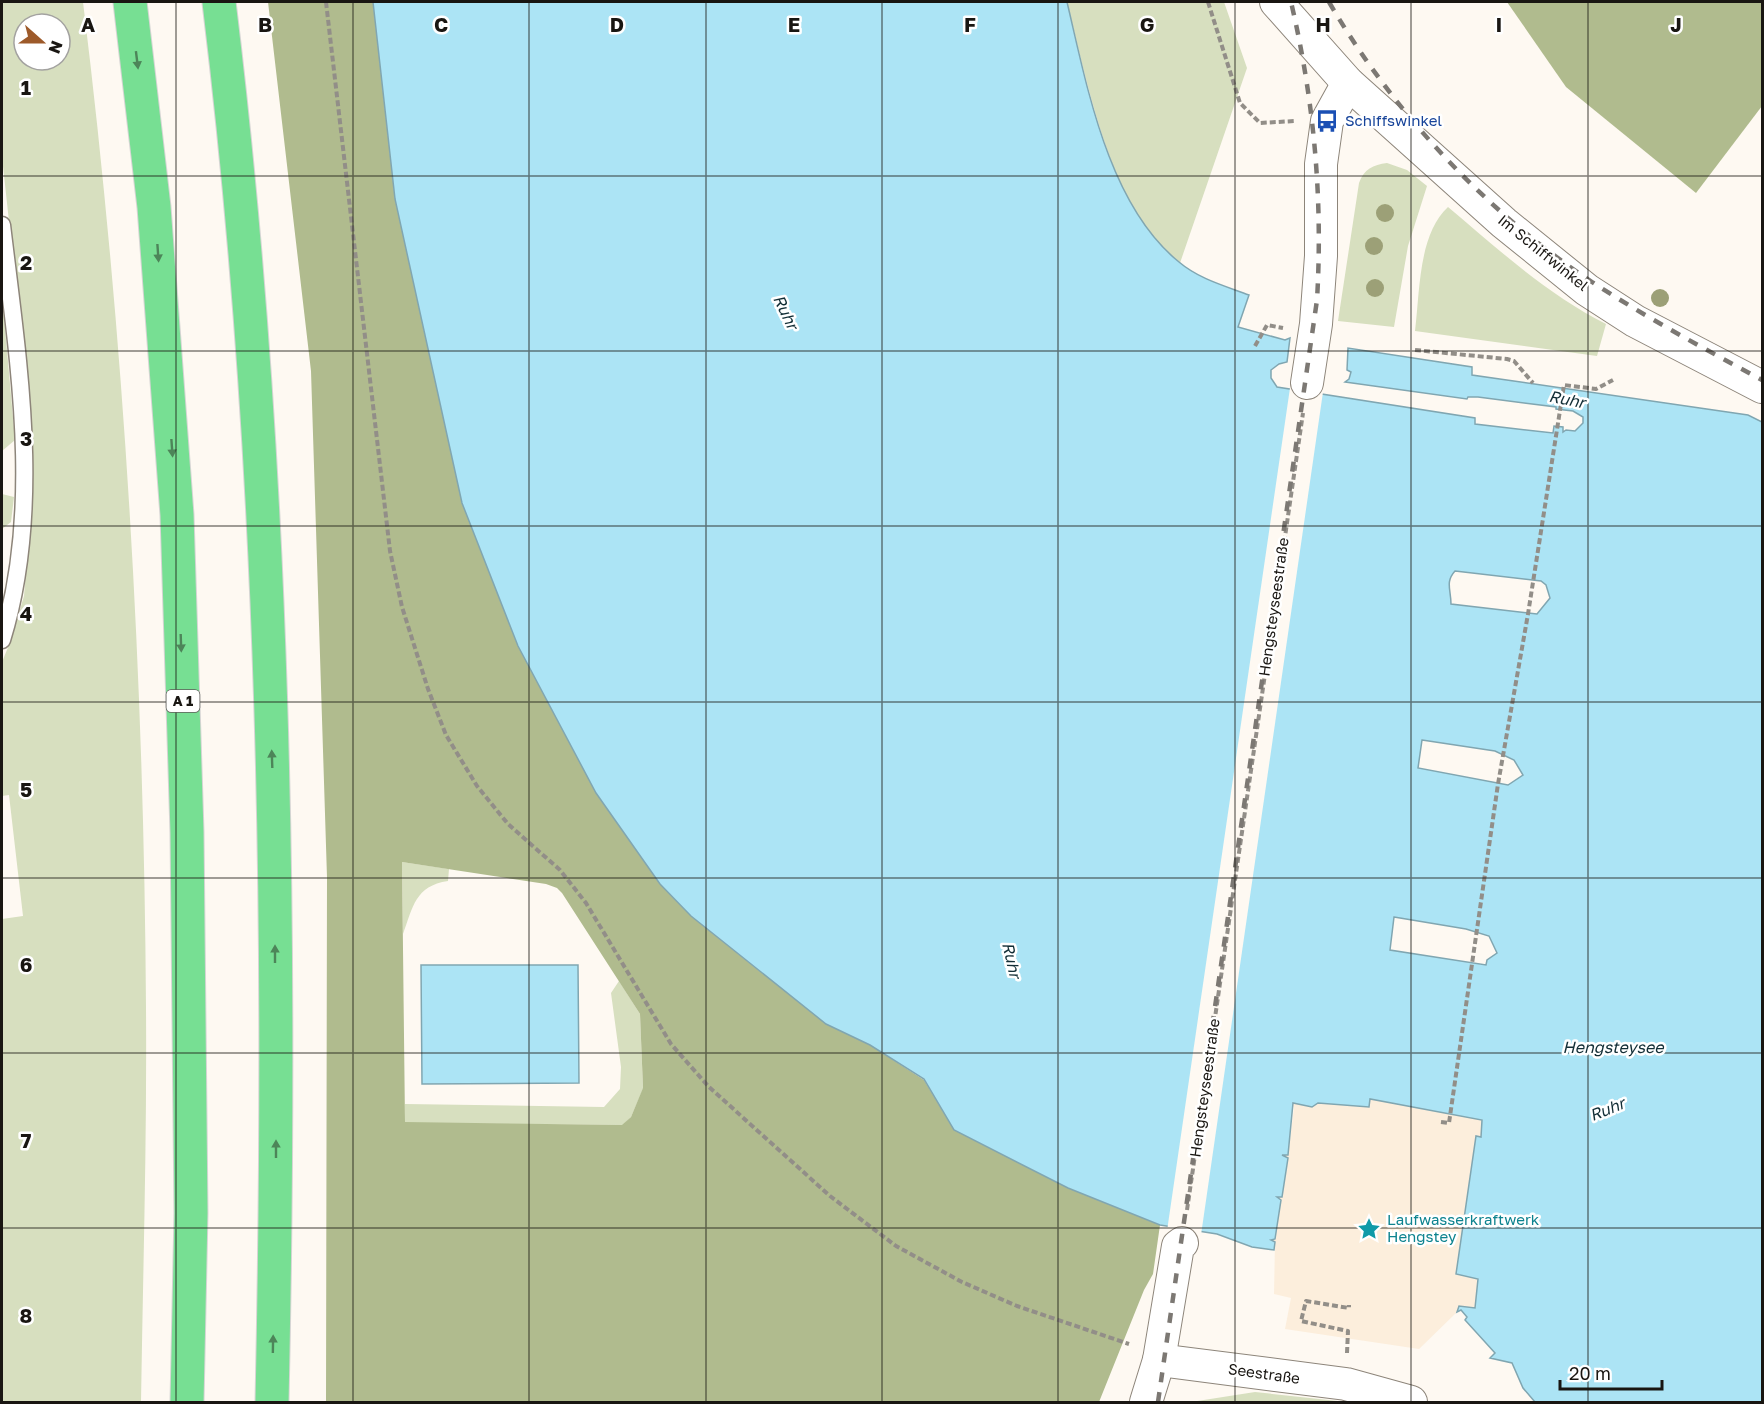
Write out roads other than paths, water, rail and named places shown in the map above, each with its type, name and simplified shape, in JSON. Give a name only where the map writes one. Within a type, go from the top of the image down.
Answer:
[{"type":"highway","name":"A 1","points":[[130,2],[154,207],[177,515],[187,832],[191,1202],[187,1402]]},
{"type":"highway","points":[[219,2],[237,150],[264,496],[275,834],[276,1218],[272,1402]]},
{"type":"street","points":[[1276,2],[1348,83],[1327,121],[1321,164],[1322,256],[1316,324],[1307,383]]},
{"type":"street","name":"Im Schiffwinkel","points":[[1348,83],[1504,223],[1587,290],[1635,321],[1762,387]]},
{"type":"street","points":[[1146,1402],[1159,1360],[1178,1246],[1182,1243]]},
{"type":"street","name":"Seestraße","points":[[1159,1360],[1346,1384],[1411,1402]]},
{"type":"lane","points":[[2,225],[17,353],[23,462],[21,535],[14,595],[2,640]]},
{"type":"water","points":[[373,2],[1067,2],[1083,70],[1104,142],[1134,209],[1155,238],[1187,268],[1212,282],[1249,295],[1238,327],[1285,340],[1290,338],[1287,362],[1271,370],[1271,378],[1277,387],[1475,418],[1475,424],[1553,433],[1554,426],[1563,427],[1563,432],[1575,431],[1583,423],[1583,417],[1573,411],[1556,409],[1556,407],[1478,397],[1467,399],[1345,382],[1349,379],[1351,372],[1347,370],[1348,348],[1472,367],[1472,375],[1748,415],[1762,422],[1762,1402],[1535,1402],[1523,1388],[1512,1363],[1490,1358],[1495,1353],[1465,1320],[1467,1317],[1461,1310],[1457,1312],[1459,1306],[1475,1308],[1478,1279],[1456,1274],[1476,1136],[1481,1137],[1482,1120],[1370,1099],[1369,1107],[1318,1103],[1312,1107],[1293,1103],[1288,1155],[1282,1155],[1288,1158],[1282,1197],[1277,1197],[1281,1200],[1275,1239],[1271,1240],[1275,1242],[1274,1250],[1252,1247],[1217,1234],[1160,1225],[1068,1188],[954,1130],[924,1079],[870,1045],[826,1024],[691,916],[660,884],[596,793],[518,646],[462,503],[395,199]],"holes":[[[1455,571],[1541,581],[1546,585],[1550,598],[1537,614],[1451,604],[1449,583]],[[1422,740],[1495,751],[1514,760],[1523,775],[1508,785],[1418,768]],[[1394,917],[1466,929],[1489,936],[1497,953],[1487,960],[1486,965],[1390,950]]]},
{"type":"water","points":[[421,965],[578,965],[579,1083],[422,1084]]},
{"type":"railway","points":[[1158,1402],[1317,300],[1319,225],[1315,150],[1306,76],[1291,2]]},
{"type":"railway","points":[[1329,2],[1354,43],[1412,120],[1479,192],[1515,224],[1592,282],[1676,333],[1762,380]]},
{"type":"place","name":"Schiffswinkel","points":[[1327,121]]},
{"type":"place","name":"Laufwasserkraftwerk Hengstey","points":[[1369,1229]]},
{"type":"water label","name":"Ruhr","points":[[786,312]]},
{"type":"water label","name":"Ruhr","points":[[1567,399]]},
{"type":"water label","name":"Ruhr","points":[[1012,960]]},
{"type":"water label","name":"Hengsteysee","points":[[1613,1047]]},
{"type":"water label","name":"Ruhr","points":[[1607,1109]]}]
